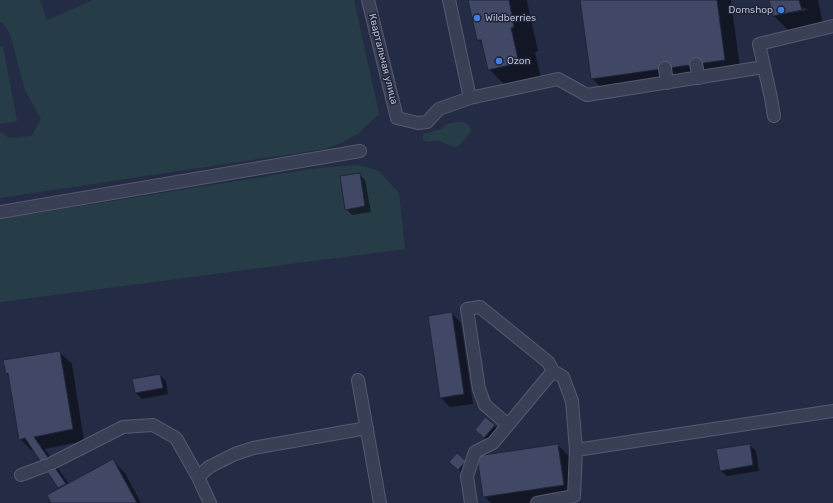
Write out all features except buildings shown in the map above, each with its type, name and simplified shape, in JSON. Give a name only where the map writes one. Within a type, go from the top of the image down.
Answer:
[{"type":"street","name":"Квартальная улица","points":[[368,0],[397,118],[418,123],[427,122],[439,109],[470,98]]},
{"type":"street","points":[[449,0],[470,98],[558,80],[588,96],[764,67]]},
{"type":"street","points":[[774,116],[759,44],[833,26]]},
{"type":"street","points":[[696,64],[699,78]]},
{"type":"street","points":[[665,68],[667,83]]},
{"type":"street","points":[[0,212],[360,151]]},
{"type":"street","points":[[508,425],[485,405],[479,389],[467,309],[480,307],[548,362],[553,371],[563,377],[572,401],[576,450],[574,496],[537,503]]},
{"type":"street","points":[[471,503],[467,476],[475,452],[493,443],[553,371]]},
{"type":"street","points":[[358,380],[380,503]]},
{"type":"street","points":[[576,450],[833,411]]},
{"type":"street","points":[[21,475],[48,464],[124,427],[153,425],[176,438],[198,477],[210,503]]},
{"type":"street","points":[[198,477],[209,467],[253,448],[367,428]]},
{"type":"shaded area","points":[[0,0],[40,0],[47,20],[91,0],[354,0],[379,114],[358,134],[325,149],[0,198],[0,132],[9,138],[32,136],[41,119],[25,90],[10,34],[3,23],[0,22]]},
{"type":"shaded area","points":[[3,46],[17,121],[0,124],[0,47]]},
{"type":"shaded area","points":[[456,122],[468,124],[471,131],[461,144],[456,147],[437,140],[428,142],[423,139],[423,134],[441,129],[447,124]]},
{"type":"shaded area","points":[[359,165],[379,171],[399,193],[405,249],[0,302],[0,219],[318,168]]},
{"type":"place","name":"Domshop","points":[[781,10]]},
{"type":"place","name":"Wildberries","points":[[477,18]]},
{"type":"place","name":"Ozon","points":[[499,61]]}]
